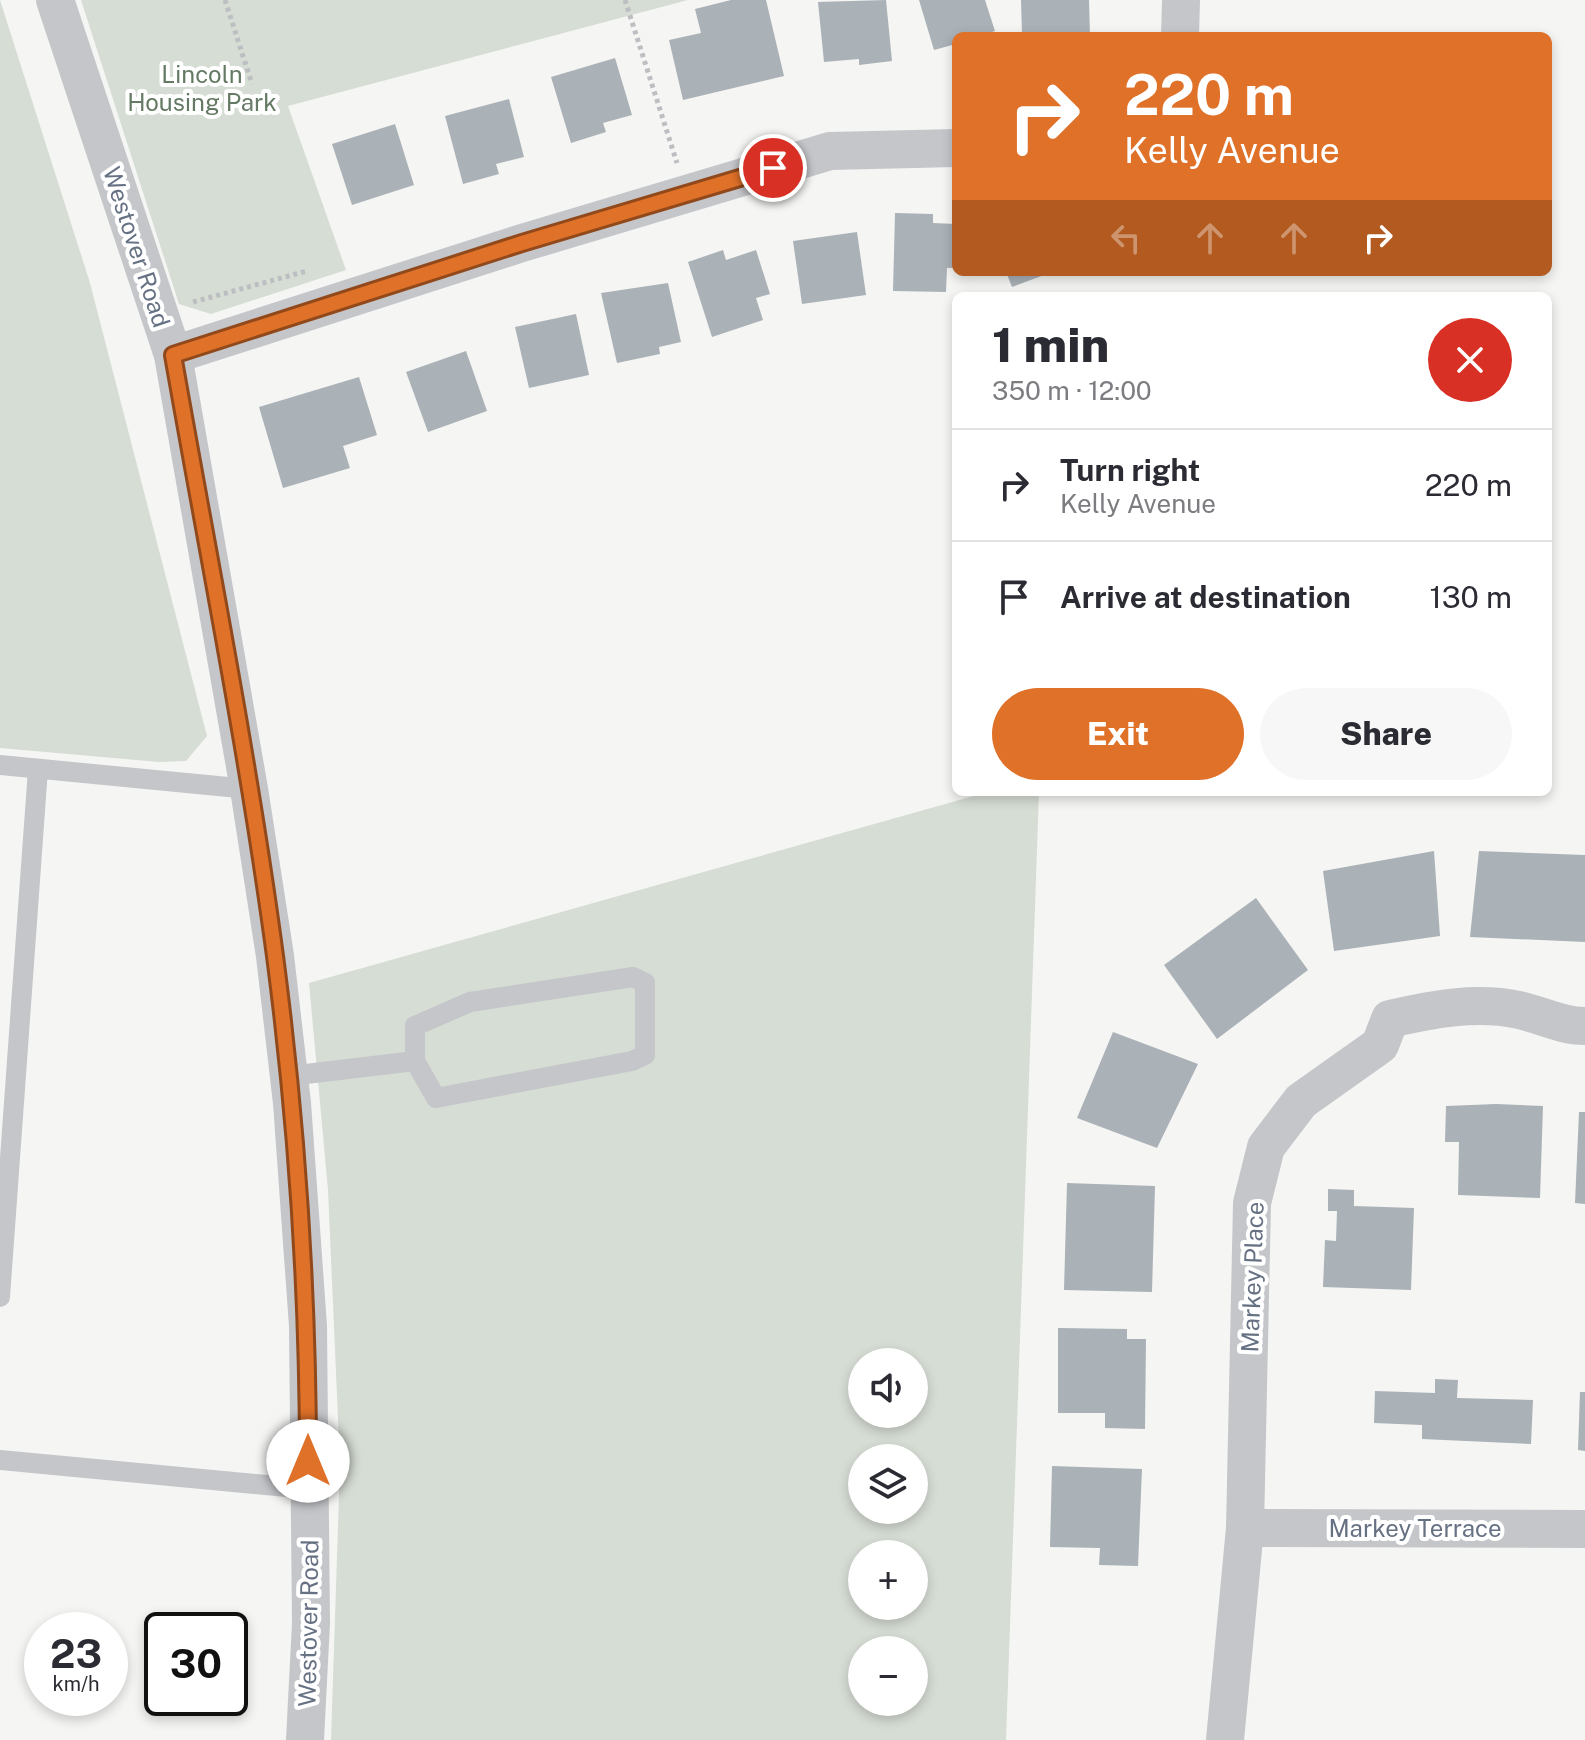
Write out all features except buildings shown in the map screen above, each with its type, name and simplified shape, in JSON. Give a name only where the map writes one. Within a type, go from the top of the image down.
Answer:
[{"type":"street","points":[[1180,32],[1181,0]]},
{"type":"street","name":"Westover Road","points":[[61,2],[173,355],[249,789],[289,1076],[308,1326],[311,1623],[305,1740]]},
{"type":"street","points":[[173,355],[522,243],[830,151],[952,148]]},
{"type":"street","name":"Markey Place","points":[[1225,1740],[1245,1528],[1252,1203],[1266,1147],[1301,1101],[1380,1045],[1390,1019],[1433,1009],[1476,1006],[1519,1010],[1568,1026],[1585,1026]]},
{"type":"street","name":"Markey Terrace","points":[[1245,1528],[1585,1529]]},
{"type":"lane","points":[[0,765],[249,789]]},
{"type":"lane","points":[[0,1297],[38,769]]},
{"type":"lane","points":[[633,977],[645,983],[645,1055],[632,1061],[436,1098],[415,1061],[415,1026],[470,1002],[633,977]]},
{"type":"lane","points":[[289,1076],[415,1061]]},
{"type":"lane","points":[[0,1460],[308,1489]]},
{"type":"path","points":[[225,0],[252,84]]},
{"type":"path","points":[[625,0],[687,194]]},
{"type":"path","points":[[186,288],[191,303],[322,267]]},
{"type":"green space","points":[[0,0],[90,283],[207,736],[186,761],[159,762],[0,748]]},
{"type":"green space","name":"Lincoln Housing Park","points":[[81,0],[688,0],[288,106],[346,270],[211,314],[179,304]]},
{"type":"green space","points":[[974,796],[1039,796],[1006,1740],[331,1740],[340,1464],[328,1190],[309,983]]},
{"type":"route","points":[[308,1461],[308,1326],[292,1103],[275,956],[173,355],[522,243],[773,168]]}]
